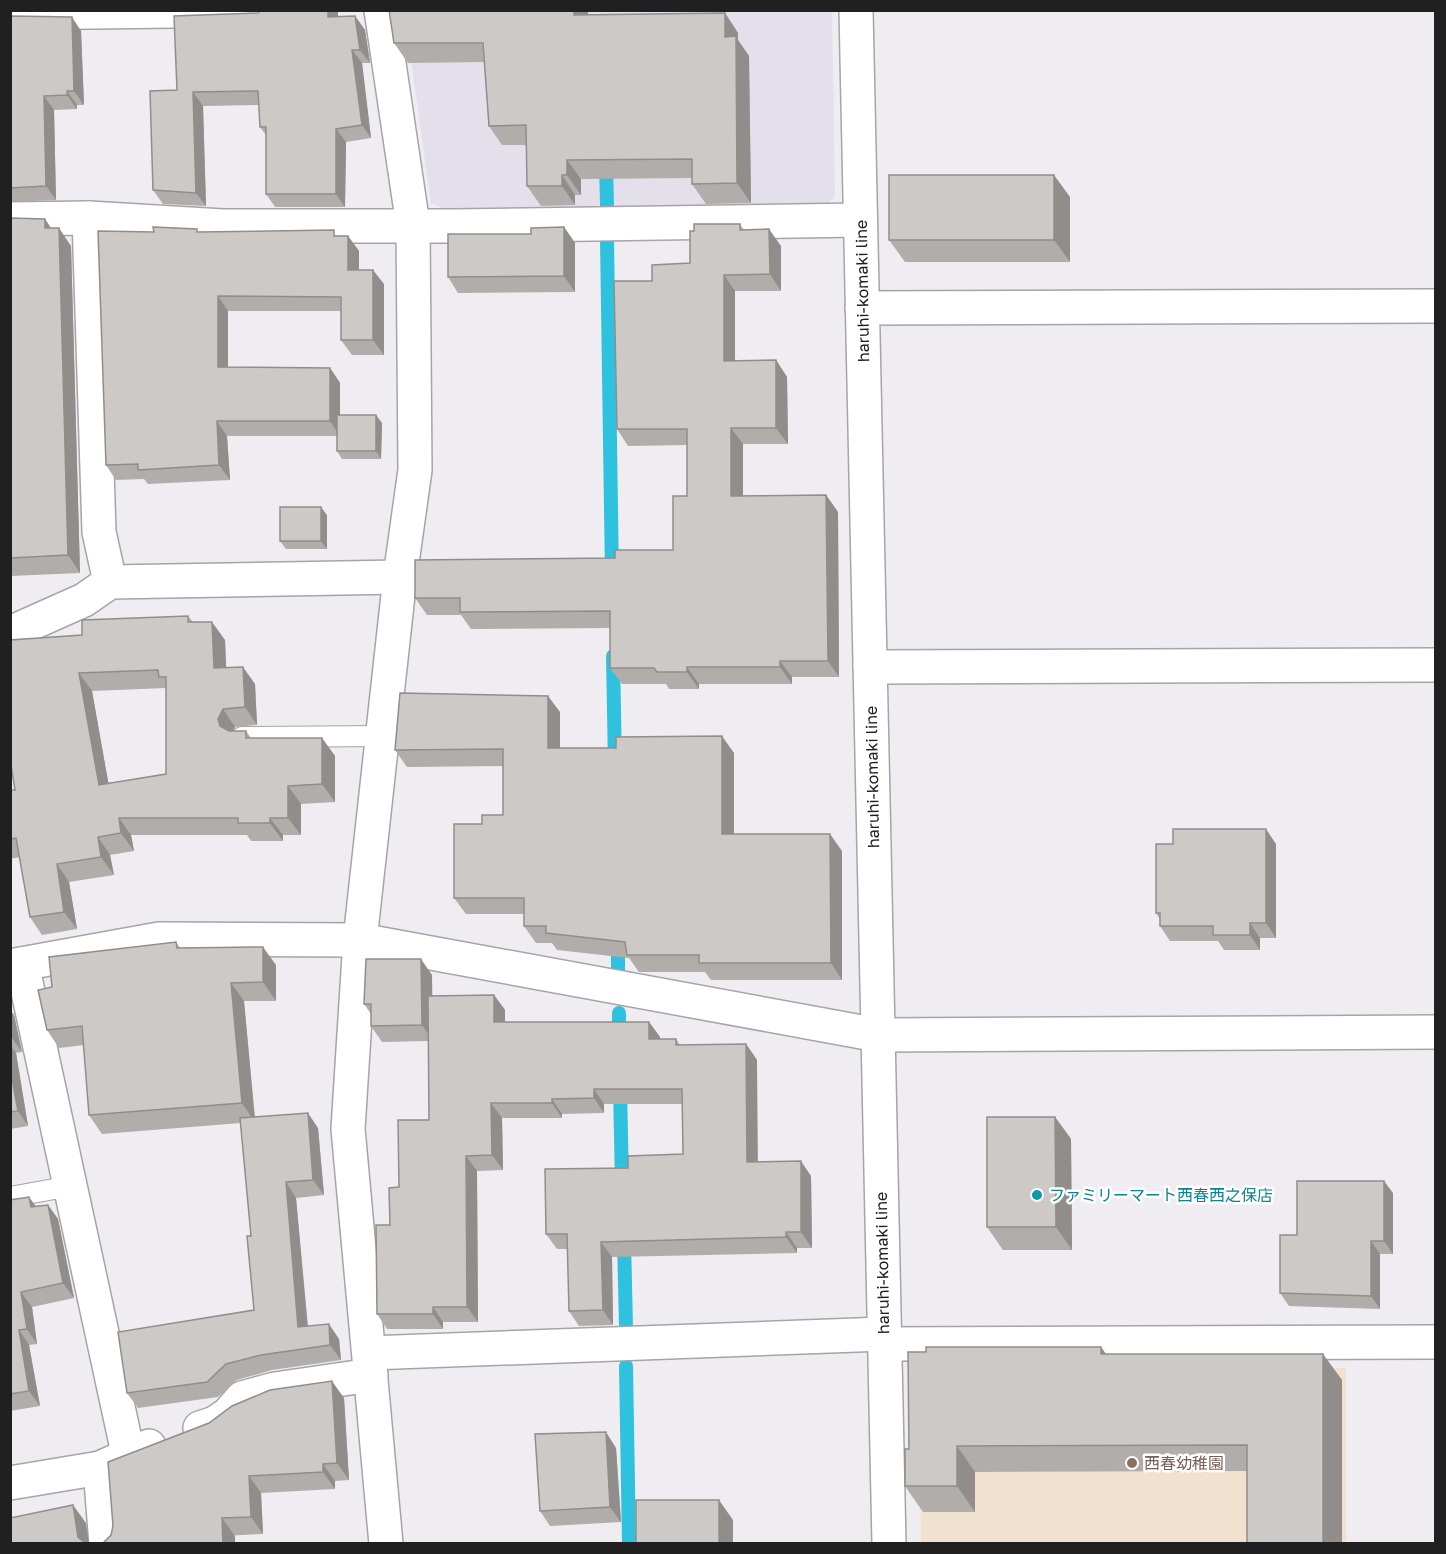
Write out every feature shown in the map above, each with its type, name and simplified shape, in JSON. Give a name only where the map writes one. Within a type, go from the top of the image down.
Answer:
[{"type":"street","points":[[10,13],[260,10]]},
{"type":"street","points":[[381,10],[413,225],[415,470],[400,577],[360,940],[348,1129],[386,1544]]},
{"type":"street","name":"haruhi-komaki line","points":[[856,10],[889,1544]]},
{"type":"street","points":[[89,218],[99,532],[110,582]]},
{"type":"street","points":[[10,219],[89,218],[223,226],[860,219]]},
{"type":"street","points":[[862,308],[1436,306]]},
{"type":"street","points":[[10,633],[84,600],[110,582],[400,577]]},
{"type":"street","points":[[870,667],[1436,665]]},
{"type":"street","points":[[106,1544],[114,1461],[71,1186],[16,965],[159,939],[360,940],[878,1035],[1436,1032]]},
{"type":"street","points":[[10,1483],[114,1461],[215,1423],[228,1414],[242,1398],[370,1364],[884,1339],[1436,1342]]},
{"type":"lane","points":[[242,737],[384,736]]},
{"type":"lane","points":[[10,1197],[71,1186]]},
{"type":"shaded area","points":[[404,11],[832,11],[835,197],[825,206],[447,210],[431,203]]},
{"type":"shaded area","name":"西春幼稚園","points":[[1346,1368],[1346,1543],[921,1543],[918,1383],[933,1369]]},
{"type":"building","points":[[261,10],[328,10],[328,17],[355,16],[360,50],[352,50],[362,125],[336,129],[336,194],[266,194],[266,127],[260,127],[258,91],[193,92],[196,193],[153,190],[150,91],[177,90],[174,16],[258,13]]},
{"type":"building","points":[[389,10],[574,10],[574,15],[725,13],[725,37],[736,36],[737,183],[692,184],[692,159],[567,160],[567,175],[562,175],[562,186],[527,186],[526,125],[489,126],[483,43],[394,43]]},
{"type":"building","points":[[10,16],[72,17],[74,91],[67,91],[67,95],[44,96],[46,186],[10,188]]},
{"type":"building","points":[[889,175],[1054,175],[1054,240],[889,240]]},
{"type":"building","points":[[10,218],[45,219],[45,228],[59,228],[68,555],[10,558]]},
{"type":"building","points":[[694,224],[740,224],[740,230],[769,229],[770,274],[724,275],[724,361],[776,360],[776,428],[731,428],[731,496],[826,495],[828,661],[780,661],[780,667],[687,667],[687,672],[657,672],[654,668],[610,668],[610,611],[460,612],[460,598],[415,598],[415,560],[615,558],[615,550],[673,550],[673,496],[687,496],[687,429],[617,429],[614,281],[652,281],[652,265],[690,263],[690,231],[694,231]]},
{"type":"building","points":[[153,227],[197,229],[197,232],[334,230],[334,236],[348,236],[348,270],[373,270],[373,340],[341,340],[341,297],[218,296],[218,367],[330,368],[330,421],[217,421],[219,465],[138,470],[138,464],[106,465],[98,231],[154,232]]},
{"type":"building","points":[[564,227],[564,276],[448,277],[448,234],[531,234],[531,228]]},
{"type":"building","points":[[337,415],[376,415],[376,451],[337,451]]},
{"type":"building","points":[[280,507],[321,507],[321,541],[280,541]]},
{"type":"building","points":[[188,616],[188,622],[212,622],[214,668],[243,667],[245,707],[223,709],[218,719],[220,726],[229,731],[246,731],[246,738],[322,738],[322,784],[288,786],[288,818],[270,818],[270,823],[238,823],[238,818],[119,818],[121,833],[98,837],[101,857],[57,864],[64,912],[30,917],[16,838],[10,839],[10,790],[15,790],[10,759],[10,640],[82,635],[82,620]],"holes":[[[158,670],[159,677],[166,677],[166,774],[99,785],[79,673]]]},
{"type":"building","points":[[400,693],[548,696],[548,748],[616,748],[616,737],[722,736],[722,834],[830,834],[831,963],[699,963],[699,955],[627,955],[625,942],[546,933],[546,926],[524,926],[524,898],[454,898],[454,824],[482,824],[482,815],[503,815],[503,749],[395,750]]},
{"type":"building","points":[[1173,829],[1266,829],[1266,923],[1250,923],[1250,935],[1213,935],[1213,926],[1160,926],[1160,913],[1156,913],[1156,844],[1173,844]]},
{"type":"building","points":[[176,942],[177,948],[263,947],[263,982],[231,983],[242,1103],[89,1115],[82,1026],[47,1030],[38,990],[52,987],[49,957]]},
{"type":"building","points":[[366,959],[421,959],[422,1025],[371,1026],[371,1004],[364,1004]]},
{"type":"building","points":[[494,995],[494,1022],[649,1022],[649,1039],[676,1039],[676,1045],[746,1044],[747,1162],[801,1161],[801,1232],[786,1232],[786,1237],[601,1242],[603,1310],[569,1311],[567,1234],[546,1234],[545,1169],[628,1168],[628,1156],[683,1154],[682,1089],[594,1089],[594,1098],[552,1099],[552,1103],[491,1103],[492,1155],[466,1156],[467,1307],[433,1307],[433,1314],[377,1314],[376,1225],[390,1225],[389,1188],[399,1187],[398,1120],[429,1120],[428,996]]},
{"type":"building","points":[[10,1068],[18,1111],[10,1112]]},
{"type":"building","points":[[308,1113],[313,1180],[286,1182],[298,1327],[329,1324],[330,1345],[261,1355],[226,1364],[207,1382],[127,1393],[118,1332],[254,1310],[247,1236],[251,1236],[240,1118]]},
{"type":"building","name":"ファミリーマート西春西之保店","points":[[987,1117],[1055,1117],[1056,1227],[987,1227]]},
{"type":"building","points":[[1297,1181],[1384,1181],[1384,1241],[1371,1241],[1371,1296],[1280,1293],[1280,1235],[1297,1235]]},
{"type":"building","points":[[29,1197],[31,1207],[48,1205],[63,1283],[21,1292],[27,1329],[19,1330],[29,1391],[10,1394],[10,1200]]},
{"type":"building","points":[[926,1347],[1101,1347],[1101,1354],[1323,1354],[1323,1544],[1247,1544],[1247,1445],[957,1446],[957,1486],[905,1486],[905,1449],[909,1449],[908,1352],[926,1352]]},
{"type":"building","points":[[332,1381],[337,1463],[323,1464],[323,1472],[249,1476],[251,1517],[222,1518],[223,1544],[101,1544],[111,1535],[113,1526],[108,1462],[209,1423],[232,1406],[270,1390]]},
{"type":"building","points":[[606,1432],[610,1507],[540,1511],[535,1434]]},
{"type":"building","points":[[636,1500],[719,1500],[719,1544],[636,1544]]},
{"type":"building","points":[[73,1505],[78,1537],[86,1544],[10,1544],[10,1518]]},
{"type":"waterway","points":[[606,163],[607,205]]},
{"type":"waterway","points":[[607,239],[612,576]]},
{"type":"waterway","points":[[613,656],[615,765]]},
{"type":"waterway","points":[[618,940],[618,970]]},
{"type":"waterway","points":[[619,1013],[619,1038]]},
{"type":"waterway","points":[[620,1087],[622,1185]]},
{"type":"waterway","points":[[624,1240],[626,1327]]},
{"type":"waterway","points":[[626,1366],[629,1544]]},
{"type":"place","name":"ファミリーマート西春西之保店","points":[[1037,1195]]},
{"type":"place","name":"西春幼稚園","points":[[1132,1463]]}]
